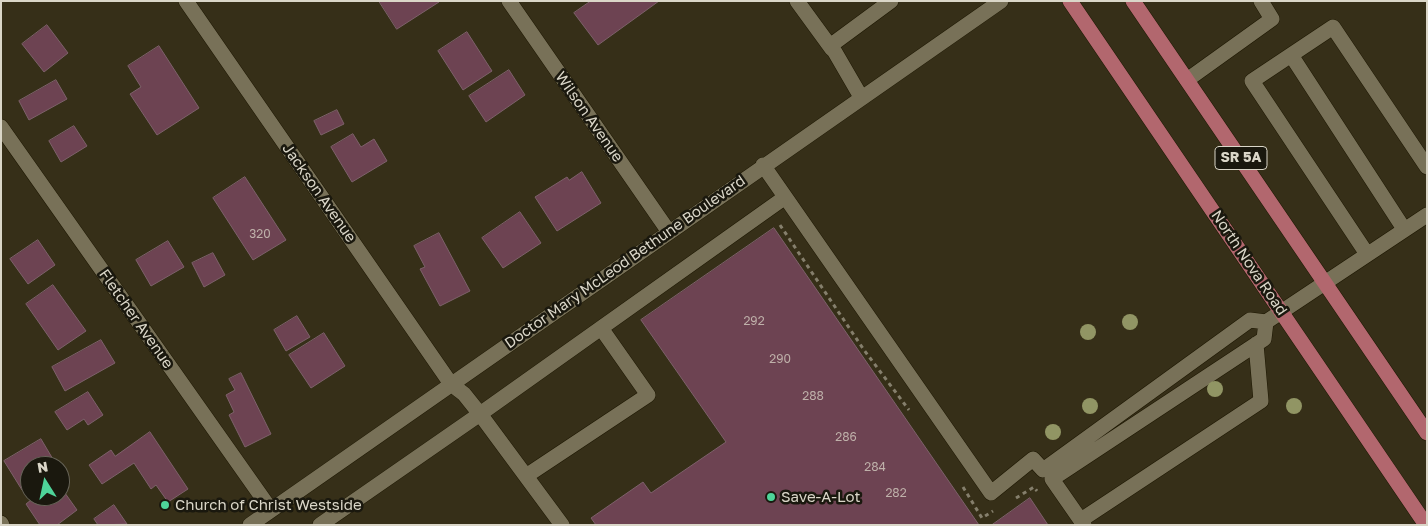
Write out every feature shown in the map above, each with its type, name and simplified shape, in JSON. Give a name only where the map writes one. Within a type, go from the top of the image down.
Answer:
[{"type":"main road","name":"North Nova Road","points":[[1070,1],[1426,525]]},
{"type":"main road","name":"SR 5A","points":[[1134,1],[1427,433]]},
{"type":"street","name":"Jackson Avenue","points":[[186,1],[451,384],[464,394],[480,414],[562,525]]},
{"type":"street","name":"Wilson Avenue","points":[[509,1],[669,232]]},
{"type":"street","points":[[797,1],[832,49],[861,97]]},
{"type":"street","points":[[832,49],[834,43],[891,1]]},
{"type":"street","name":"Doctor Mary McLeod Bethune Boulevard","points":[[250,525],[763,165],[1001,1]]},
{"type":"street","points":[[1187,80],[1272,18],[1261,1]]},
{"type":"street","points":[[1367,254],[1252,81],[1333,27],[1427,167]]},
{"type":"street","points":[[1291,55],[1404,229]]},
{"type":"street","name":"Fletcher Avenue","points":[[1,127],[270,510]]},
{"type":"street","points":[[763,165],[784,198],[992,493],[1033,459],[1048,474],[1083,522],[1261,401],[1256,344]]},
{"type":"street","points":[[320,525],[784,198]]},
{"type":"street","points":[[1048,474],[1250,320],[1266,322],[1283,312],[1427,215]]},
{"type":"street","points":[[1048,474],[1264,339],[1266,322]]},
{"type":"street","points":[[526,476],[648,395],[601,328]]},
{"type":"building","points":[[379,1],[438,1],[439,2],[397,29]]},
{"type":"building","points":[[591,1],[659,1],[598,45],[574,13]]},
{"type":"building","points":[[47,25],[68,53],[44,72],[22,44]]},
{"type":"building","points":[[467,32],[492,71],[463,90],[438,51]]},
{"type":"building","points":[[159,46],[199,108],[157,135],[130,94],[141,87],[128,66]]},
{"type":"building","points":[[509,70],[525,95],[486,122],[469,96]]},
{"type":"building","points":[[56,80],[67,99],[29,120],[19,101]]},
{"type":"building","points":[[337,110],[344,124],[321,135],[314,121]]},
{"type":"building","points":[[74,126],[87,146],[61,162],[49,141]]},
{"type":"building","points":[[353,134],[361,147],[374,139],[387,161],[352,182],[331,147]]},
{"type":"building","points":[[582,172],[601,203],[557,231],[535,197],[567,177],[569,180]]},
{"type":"building","points":[[245,177],[286,240],[253,260],[213,198]]},
{"type":"building","points":[[520,212],[541,243],[503,268],[482,238]]},
{"type":"building","points":[[774,228],[979,525],[596,525],[591,518],[643,482],[651,493],[726,442],[641,320]]},
{"type":"building","points":[[439,233],[470,291],[440,306],[420,269],[425,267],[414,246]]},
{"type":"building","points":[[38,240],[55,265],[28,284],[10,259]]},
{"type":"building","points":[[168,241],[184,267],[151,286],[136,260]]},
{"type":"building","points":[[213,253],[225,275],[204,287],[192,263]]},
{"type":"building","points":[[53,285],[86,331],[58,350],[26,304]]},
{"type":"building","points":[[297,316],[310,337],[286,351],[274,330]]},
{"type":"building","points":[[324,333],[345,366],[311,388],[289,355]]},
{"type":"building","points":[[101,340],[115,363],[65,391],[52,367]]},
{"type":"building","points":[[241,373],[271,434],[245,447],[229,415],[234,412],[226,395],[235,390],[229,379]]},
{"type":"building","points":[[88,392],[103,415],[88,425],[84,419],[67,430],[55,412]]},
{"type":"building","points":[[150,432],[188,489],[168,502],[156,485],[151,489],[134,463],[102,484],[89,465],[111,450],[115,456]]},
{"type":"building","points":[[41,439],[51,456],[20,456],[20,487],[4,461]]},
{"type":"building","points":[[1030,498],[1048,525],[992,525]]},
{"type":"building","points":[[70,500],[77,510],[57,525],[40,525],[27,506],[70,506]]},
{"type":"building","points":[[114,505],[127,524],[98,525],[94,519]]},
{"type":"place","name":"Save-A-Lot","points":[[771,497]]},
{"type":"place","name":"Church of Christ Westside","points":[[165,505]]}]
